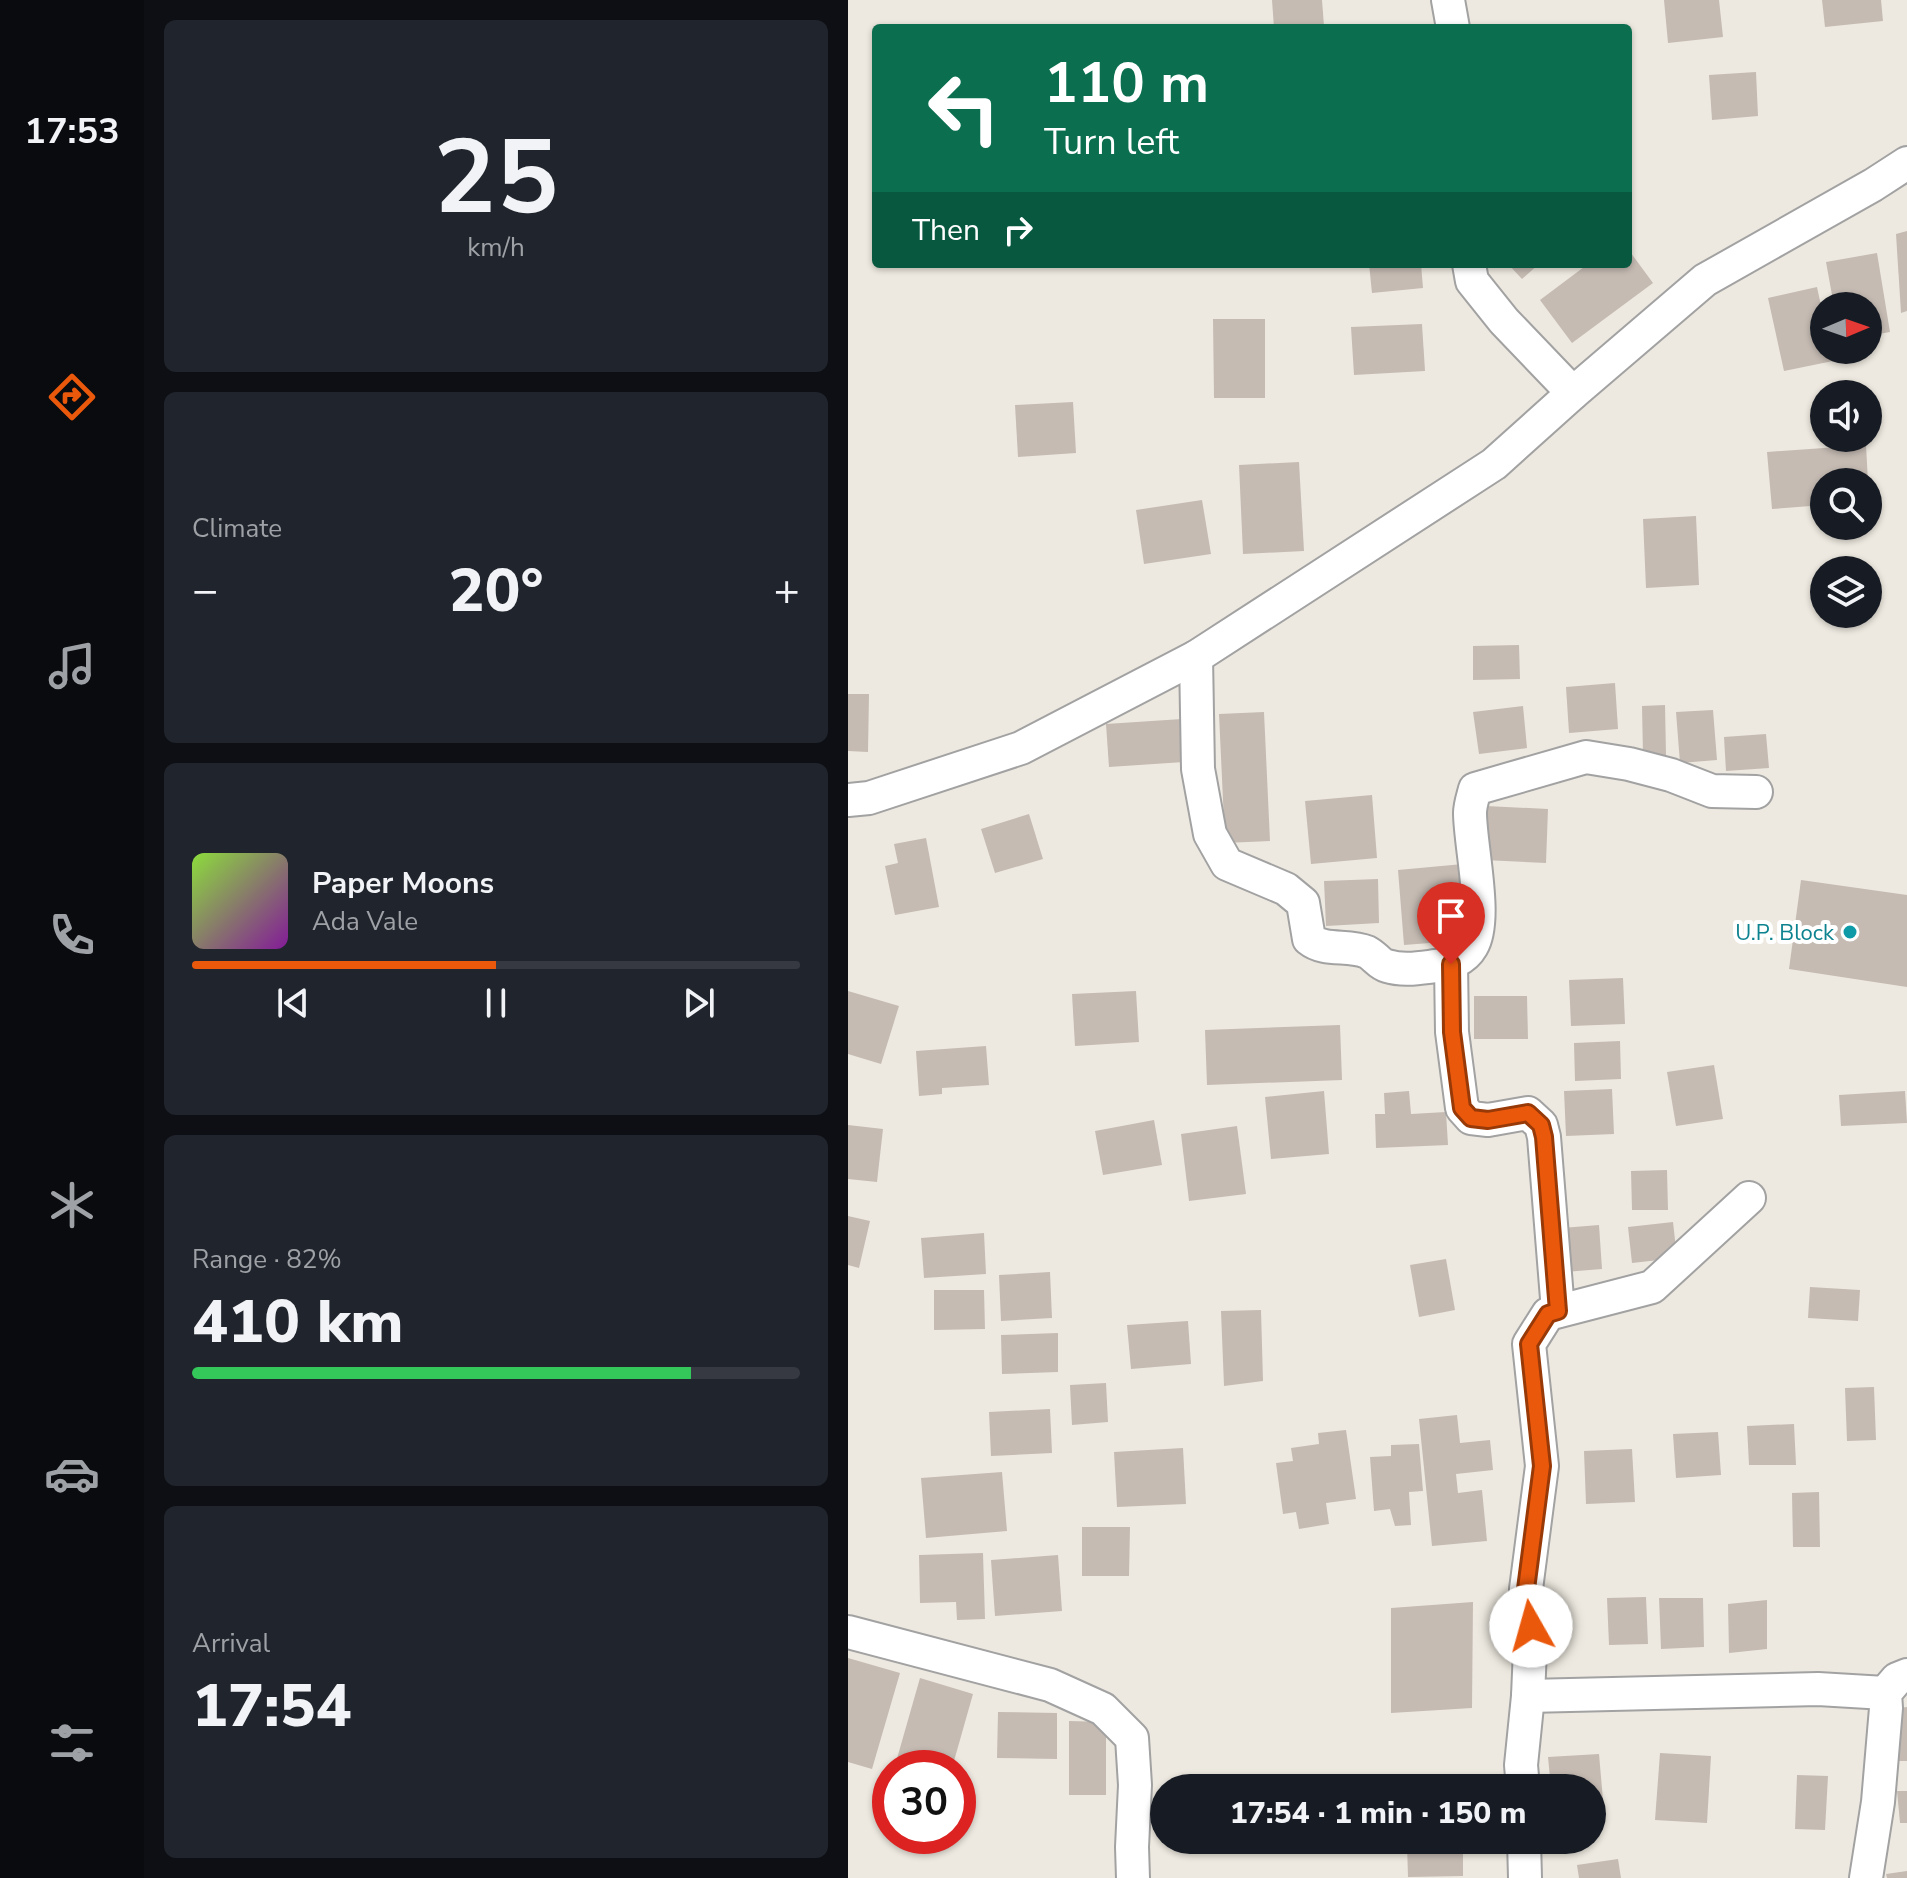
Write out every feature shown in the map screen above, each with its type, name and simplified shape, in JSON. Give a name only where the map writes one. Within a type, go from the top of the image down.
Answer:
[{"type":"street","points":[[1448,0],[1452,24]]},
{"type":"street","points":[[848,800],[869,798],[1021,748],[1196,657],[1494,464],[1705,280],[1907,163]]},
{"type":"street","points":[[1470,268],[1472,281],[1504,321],[1573,393]]},
{"type":"street","points":[[1196,657],[1198,769],[1210,834],[1227,864],[1286,889],[1303,903],[1309,939],[1317,946],[1342,947],[1368,953],[1384,966],[1409,970],[1451,964],[1472,946],[1477,930],[1478,898],[1470,810],[1475,789],[1586,757],[1671,775],[1712,791],[1756,792]]},
{"type":"street","points":[[1451,964],[1452,1032],[1462,1108],[1471,1118],[1488,1120],[1528,1113],[1541,1125],[1548,1168],[1558,1311]]},
{"type":"street","points":[[1522,1774],[1531,1626],[1526,1589],[1542,1466],[1529,1344],[1548,1314],[1652,1287],[1749,1198]]},
{"type":"street","points":[[848,1632],[1050,1685],[1103,1709],[1132,1738],[1135,1785],[1133,1878]]},
{"type":"street","points":[[1528,1696],[1818,1689],[1896,1684],[1886,1708],[1878,1802],[1866,1878]]},
{"type":"street","points":[[1524,1854],[1525,1878]]},
{"type":"building","points":[[1272,0],[1322,0],[1324,24],[1274,24]]},
{"type":"building","points":[[1664,0],[1719,0],[1723,37],[1668,43]]},
{"type":"building","points":[[1822,0],[1881,0],[1883,21],[1825,27]]},
{"type":"building","points":[[1756,72],[1758,116],[1712,120],[1709,75]]},
{"type":"building","points":[[1907,231],[1907,311],[1901,313],[1896,234]]},
{"type":"building","points":[[1877,253],[1890,332],[1882,333],[1882,292],[1831,292],[1826,262]]},
{"type":"building","points":[[1632,254],[1653,283],[1572,343],[1540,300],[1583,268],[1632,268]]},
{"type":"building","points":[[1369,268],[1421,268],[1423,288],[1372,293]]},
{"type":"building","points":[[1512,268],[1534,268],[1522,279]]},
{"type":"building","points":[[1817,287],[1818,292],[1810,292],[1810,364],[1818,364],[1784,371],[1768,298]]},
{"type":"building","points":[[1213,319],[1265,319],[1265,398],[1214,398]]},
{"type":"building","points":[[1422,324],[1425,371],[1354,375],[1351,327]]},
{"type":"building","points":[[1073,402],[1076,453],[1018,457],[1015,405]]},
{"type":"building","points":[[1810,449],[1810,452],[1866,452],[1867,468],[1810,468],[1810,506],[1772,509],[1767,452]]},
{"type":"building","points":[[1299,462],[1304,551],[1243,554],[1239,465]]},
{"type":"building","points":[[1202,500],[1211,554],[1144,564],[1136,510]]},
{"type":"building","points":[[1696,516],[1699,585],[1646,588],[1643,519]]},
{"type":"building","points":[[1519,645],[1520,679],[1473,680],[1473,646]]},
{"type":"building","points":[[1615,683],[1618,729],[1569,733],[1566,687]]},
{"type":"building","points":[[848,694],[869,694],[868,752],[848,751]]},
{"type":"building","points":[[1665,705],[1666,755],[1643,756],[1642,706]]},
{"type":"building","points":[[1523,706],[1527,748],[1479,754],[1473,712]]},
{"type":"building","points":[[1713,710],[1717,760],[1680,763],[1676,712]]},
{"type":"building","points":[[1264,712],[1270,841],[1225,843],[1219,714]]},
{"type":"building","points":[[1182,719],[1184,762],[1109,767],[1106,724]]},
{"type":"building","points":[[1766,734],[1769,768],[1726,771],[1724,737]]},
{"type":"building","points":[[1372,795],[1377,858],[1311,864],[1305,801]]},
{"type":"building","points":[[1486,806],[1548,809],[1546,863],[1484,860]]},
{"type":"building","points":[[1029,814],[1043,859],[995,873],[981,829]]},
{"type":"building","points":[[926,838],[939,907],[895,915],[885,866],[898,863],[894,844]]},
{"type":"building","points":[[1463,864],[1469,940],[1404,945],[1398,870]]},
{"type":"building","points":[[1378,879],[1379,923],[1326,926],[1324,881]]},
{"type":"building","name":"U.P. Block","points":[[1801,880],[1907,895],[1907,987],[1789,969]]},
{"type":"building","points":[[1623,978],[1625,1024],[1571,1026],[1569,980]]},
{"type":"building","points":[[848,991],[899,1006],[881,1064],[848,1054]]},
{"type":"building","points":[[1136,991],[1139,1042],[1075,1046],[1072,994]]},
{"type":"building","points":[[1474,996],[1527,996],[1528,1039],[1474,1039]]},
{"type":"building","points":[[1340,1025],[1342,1080],[1207,1085],[1205,1030]]},
{"type":"building","points":[[1620,1041],[1621,1079],[1575,1081],[1574,1043]]},
{"type":"building","points":[[986,1046],[989,1085],[942,1088],[942,1094],[919,1096],[916,1051]]},
{"type":"building","points":[[1714,1065],[1723,1119],[1676,1126],[1667,1072]]},
{"type":"building","points":[[1612,1089],[1614,1134],[1566,1136],[1564,1091]]},
{"type":"building","points":[[1324,1091],[1329,1154],[1271,1159],[1265,1097]]},
{"type":"building","points":[[1409,1091],[1411,1114],[1446,1112],[1448,1145],[1376,1148],[1375,1114],[1385,1114],[1384,1093]]},
{"type":"building","points":[[1905,1091],[1907,1123],[1841,1126],[1839,1095]]},
{"type":"building","points":[[1154,1120],[1162,1165],[1103,1175],[1095,1131]]},
{"type":"building","points":[[848,1125],[883,1129],[877,1182],[848,1179]]},
{"type":"building","points":[[1237,1126],[1246,1194],[1189,1201],[1181,1134]]},
{"type":"building","points":[[1667,1170],[1668,1210],[1632,1210],[1631,1171]]},
{"type":"building","points":[[848,1216],[870,1221],[859,1268],[848,1265]]},
{"type":"building","points":[[1673,1222],[1677,1258],[1632,1263],[1628,1227]]},
{"type":"building","points":[[1599,1225],[1602,1269],[1565,1272],[1562,1228]]},
{"type":"building","points":[[984,1233],[986,1274],[924,1278],[921,1238]]},
{"type":"building","points":[[1446,1259],[1455,1310],[1419,1317],[1410,1265]]},
{"type":"building","points":[[1050,1272],[1052,1318],[1001,1321],[999,1275]]},
{"type":"building","points":[[1810,1287],[1860,1290],[1858,1321],[1808,1318]]},
{"type":"building","points":[[934,1290],[984,1290],[985,1329],[934,1330]]},
{"type":"building","points":[[1261,1310],[1263,1381],[1224,1386],[1221,1311]]},
{"type":"building","points":[[1188,1321],[1191,1364],[1131,1369],[1127,1325]]},
{"type":"building","points":[[1058,1333],[1058,1372],[1002,1374],[1001,1335]]},
{"type":"building","points":[[1106,1383],[1108,1422],[1072,1425],[1070,1385]]},
{"type":"building","points":[[1874,1387],[1876,1440],[1847,1441],[1845,1388]]},
{"type":"building","points":[[1050,1409],[1052,1453],[991,1456],[989,1412]]},
{"type":"building","points":[[1457,1415],[1460,1443],[1490,1440],[1493,1470],[1456,1474],[1458,1493],[1482,1490],[1487,1541],[1432,1546],[1419,1419]]},
{"type":"building","points":[[1794,1424],[1796,1465],[1749,1465],[1747,1426]]},
{"type":"building","points":[[1346,1430],[1356,1499],[1326,1503],[1329,1524],[1299,1529],[1296,1512],[1283,1514],[1276,1463],[1293,1461],[1291,1448],[1319,1444],[1318,1433]]},
{"type":"building","points":[[1718,1432],[1721,1475],[1676,1478],[1673,1434]]},
{"type":"building","points":[[1419,1444],[1423,1491],[1409,1492],[1411,1525],[1395,1526],[1390,1509],[1374,1511],[1370,1457],[1391,1456],[1391,1445]]},
{"type":"building","points":[[1183,1448],[1186,1504],[1117,1507],[1114,1452]]},
{"type":"building","points":[[1632,1449],[1635,1502],[1586,1504],[1584,1451]]},
{"type":"building","points":[[1002,1472],[1007,1531],[926,1538],[921,1478]]},
{"type":"building","points":[[1819,1492],[1820,1547],[1793,1547],[1792,1493]]},
{"type":"building","points":[[1082,1527],[1130,1527],[1129,1576],[1082,1576]]},
{"type":"building","points":[[983,1553],[985,1619],[957,1620],[956,1602],[920,1603],[919,1555]]},
{"type":"building","points":[[1058,1555],[1062,1611],[995,1616],[991,1560]]},
{"type":"building","points":[[1646,1597],[1648,1644],[1609,1645],[1607,1598]]},
{"type":"building","points":[[1659,1598],[1703,1598],[1704,1647],[1661,1649]]},
{"type":"building","points":[[1767,1600],[1767,1649],[1729,1653],[1728,1604]]},
{"type":"building","points":[[1473,1602],[1472,1708],[1391,1713],[1391,1608]]},
{"type":"building","points":[[848,1658],[900,1673],[878,1750],[872,1750],[872,1769],[848,1762]]},
{"type":"building","points":[[920,1678],[973,1694],[957,1750],[899,1750]]},
{"type":"building","points":[[1907,1707],[1907,1761],[1897,1761],[1892,1709]]},
{"type":"building","points":[[998,1712],[1057,1713],[1057,1759],[997,1758]]},
{"type":"building","points":[[1069,1721],[1106,1722],[1106,1795],[1069,1795]]},
{"type":"building","points":[[1660,1753],[1711,1756],[1707,1823],[1655,1820]]},
{"type":"building","points":[[1599,1754],[1601,1774],[1550,1774],[1548,1757]]},
{"type":"building","points":[[1797,1775],[1828,1776],[1825,1830],[1795,1829]]},
{"type":"building","points":[[1897,1791],[1907,1791],[1907,1823],[1900,1823]]},
{"type":"building","points":[[1407,1854],[1463,1854],[1463,1876],[1408,1877]]},
{"type":"building","points":[[1618,1859],[1621,1878],[1579,1878],[1577,1865]]},
{"type":"building","points":[[1907,1871],[1907,1878],[1887,1878],[1886,1874]]},
{"type":"place","name":"U.P. Block","points":[[1850,932]]},
{"type":"route","points":[[1451,964],[1452,1032],[1462,1108],[1471,1118],[1488,1120],[1528,1113],[1541,1125],[1548,1168],[1558,1311],[1548,1314],[1529,1344],[1542,1466],[1526,1589],[1531,1626]]}]
